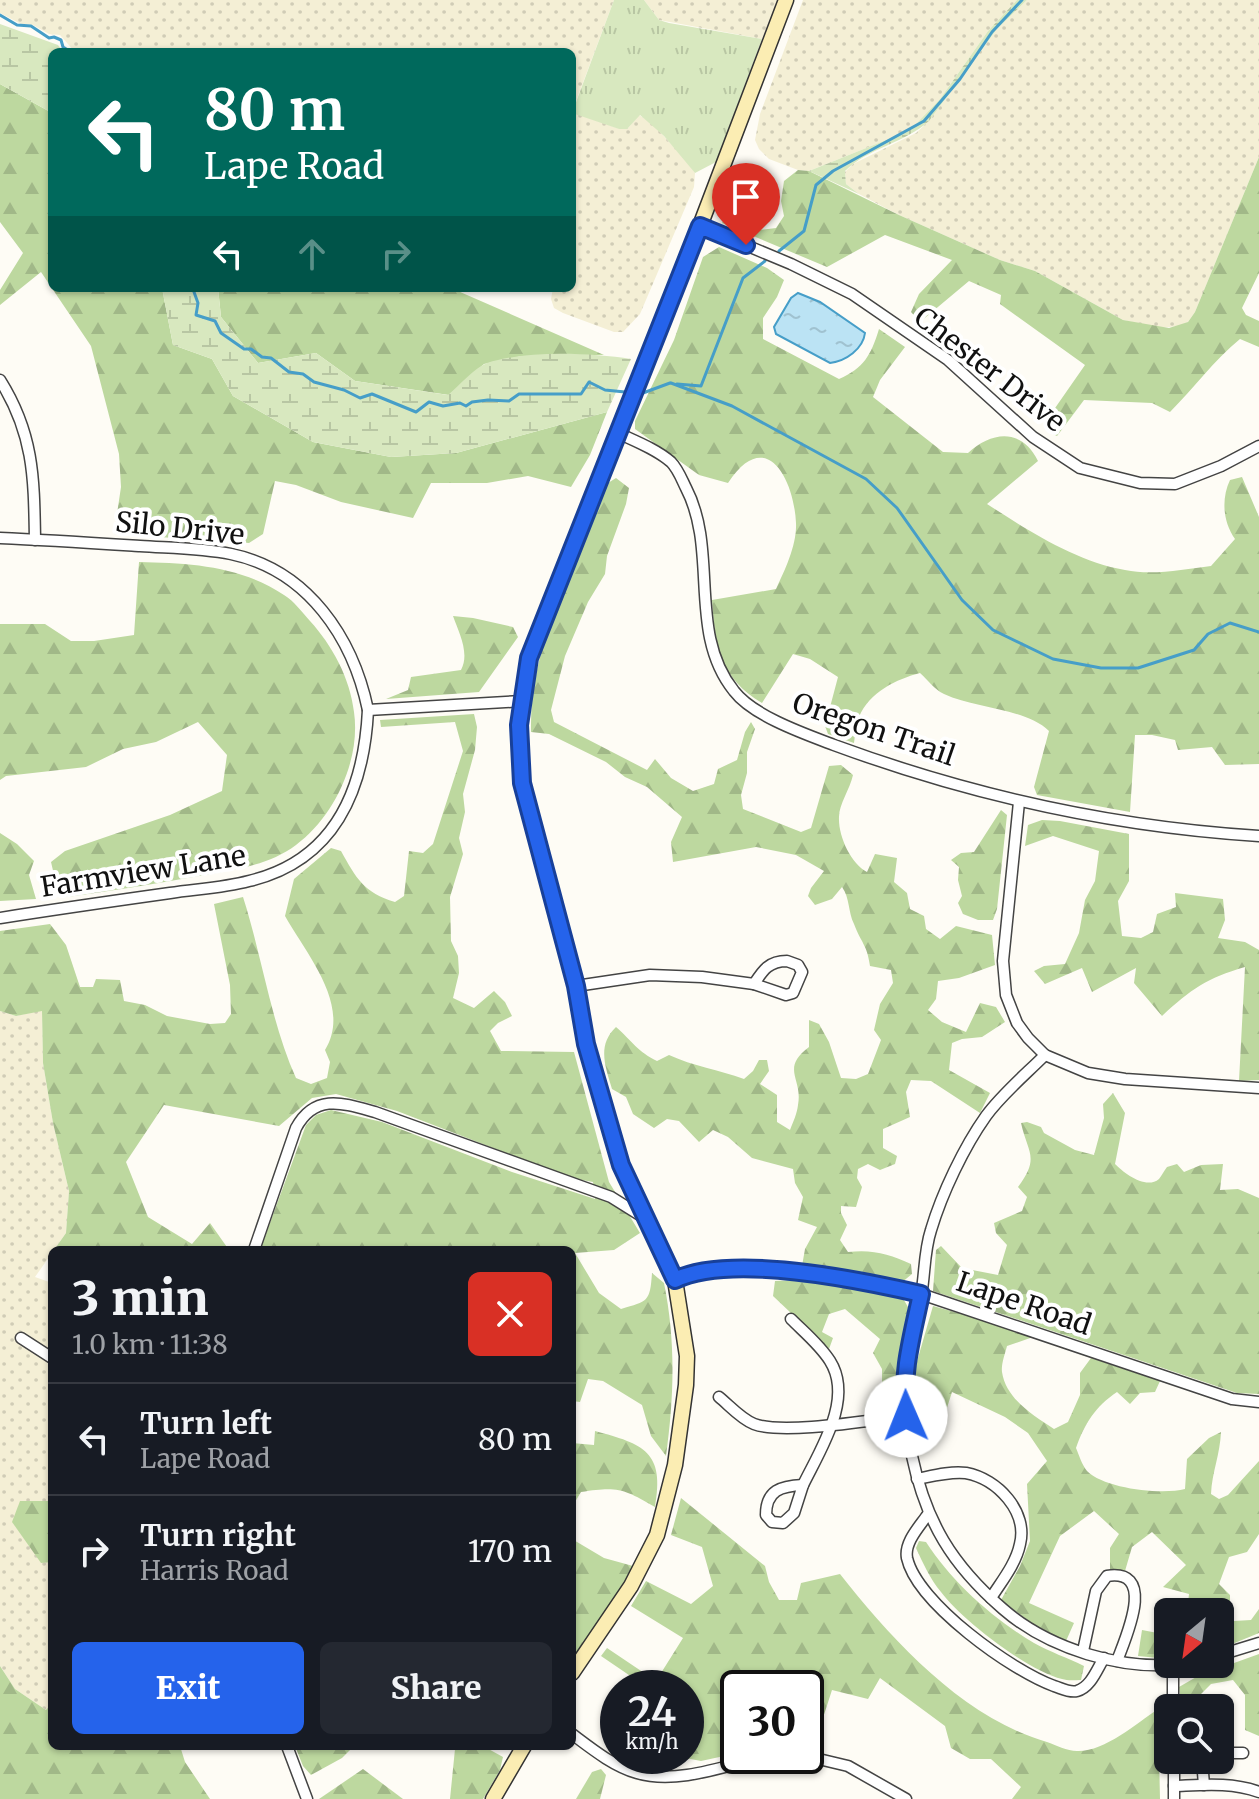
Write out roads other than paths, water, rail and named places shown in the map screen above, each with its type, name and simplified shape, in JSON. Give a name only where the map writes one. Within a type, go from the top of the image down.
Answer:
[{"type":"street","points":[[576,1667],[648,1557],[665,1510],[675,1465],[687,1356],[675,1280],[621,1165],[586,1044],[576,986],[522,783],[519,725],[529,658],[786,0]]},
{"type":"street","name":"Chester Drive","points":[[700,226],[791,264],[852,294],[948,360],[1033,437],[1080,468],[1140,483],[1175,484],[1221,466],[1259,446]]},
{"type":"street","points":[[0,380],[19,414],[32,457],[35,540]]},
{"type":"street","name":"Oregon Trail","points":[[618,433],[671,463],[694,502],[702,537],[708,633],[717,663],[734,693],[766,716],[867,757],[1019,802],[1164,827],[1259,836]]},
{"type":"street","name":"Silo Drive","points":[[0,538],[192,549],[231,554],[270,568],[304,591],[332,622],[345,641],[356,667],[368,710]]},
{"type":"street","points":[[368,710],[523,701]]},
{"type":"street","name":"Farmview Lane","points":[[0,918],[250,881],[300,860],[331,832],[349,802],[364,749],[368,710]]},
{"type":"street","points":[[1019,802],[1004,972],[1006,995],[1017,1023],[1045,1055],[1088,1073],[1125,1079],[1259,1088]]},
{"type":"street","points":[[576,986],[650,975],[702,977],[754,984],[786,995],[793,993],[798,986],[802,972],[798,965],[780,961],[763,969],[754,984]]},
{"type":"street","points":[[1045,1055],[986,1115],[951,1179],[930,1232],[903,1392],[917,1479],[928,1514],[956,1562],[991,1598],[1028,1627],[1104,1658],[1154,1663]]},
{"type":"street","points":[[255,1246],[296,1128],[304,1113],[327,1104],[342,1103],[403,1121],[545,1176],[611,1197],[643,1217]]},
{"type":"street","name":"Lape Road","points":[[675,1280],[691,1272],[733,1267],[862,1280],[921,1294],[1232,1399],[1259,1402]]},
{"type":"street","points":[[791,1319],[829,1359],[838,1388],[832,1425],[803,1485]]},
{"type":"street","points":[[21,1338],[48,1355]]},
{"type":"street","points":[[719,1397],[750,1422],[766,1428],[832,1425],[906,1416]]},
{"type":"street","points":[[917,1479],[951,1473],[976,1477],[1000,1492],[1016,1509],[1023,1527],[1021,1541],[1013,1563],[991,1598]]},
{"type":"street","points":[[928,1514],[911,1538],[908,1559],[915,1574],[938,1604],[979,1642],[1024,1673],[1072,1692],[1082,1690],[1104,1658]]},
{"type":"street","points":[[1083,1651],[1096,1591],[1107,1576],[1116,1574],[1132,1583],[1137,1593],[1117,1661]]},
{"type":"street","points":[[1234,1651],[1259,1643]]},
{"type":"street","points":[[576,1737],[623,1767],[660,1778],[720,1766]]},
{"type":"street","points":[[289,1750],[307,1799]]},
{"type":"street","points":[[493,1799],[522,1750]]},
{"type":"street","points":[[1234,1753],[1243,1753]]},
{"type":"street","points":[[824,1760],[848,1766],[906,1799]]},
{"type":"street","points":[[1174,1774],[1174,1799]]},
{"type":"street","points":[[1203,1774],[1204,1785]]},
{"type":"street","points":[[1174,1786],[1241,1787],[1259,1792]]},
{"type":"water","points":[[798,293],[820,302],[865,333],[857,349],[848,357],[830,363],[776,334],[774,327],[791,298]]},
{"type":"waterway","points":[[779,251],[804,231],[816,185],[833,171],[924,121],[960,79],[992,32],[1022,0]]},
{"type":"waterway","points":[[0,15],[17,25],[31,26],[49,38],[61,40],[65,48]]},
{"type":"waterway","points":[[677,384],[701,386],[743,278],[765,261]]},
{"type":"waterway","points":[[194,292],[198,303],[196,315],[215,321],[221,333],[244,349],[271,358],[289,372],[303,374],[314,382],[360,398],[372,394],[416,412],[429,402],[443,406],[460,403],[466,406],[488,400],[509,401],[519,394],[581,394],[589,382],[605,390],[625,392]]},
{"type":"waterway","points":[[643,393],[670,383]]},
{"type":"waterway","points":[[671,383],[732,406],[866,479],[897,508],[962,600],[993,630],[1053,659],[1101,668],[1138,668],[1194,650],[1208,634],[1230,623],[1259,632]]}]
